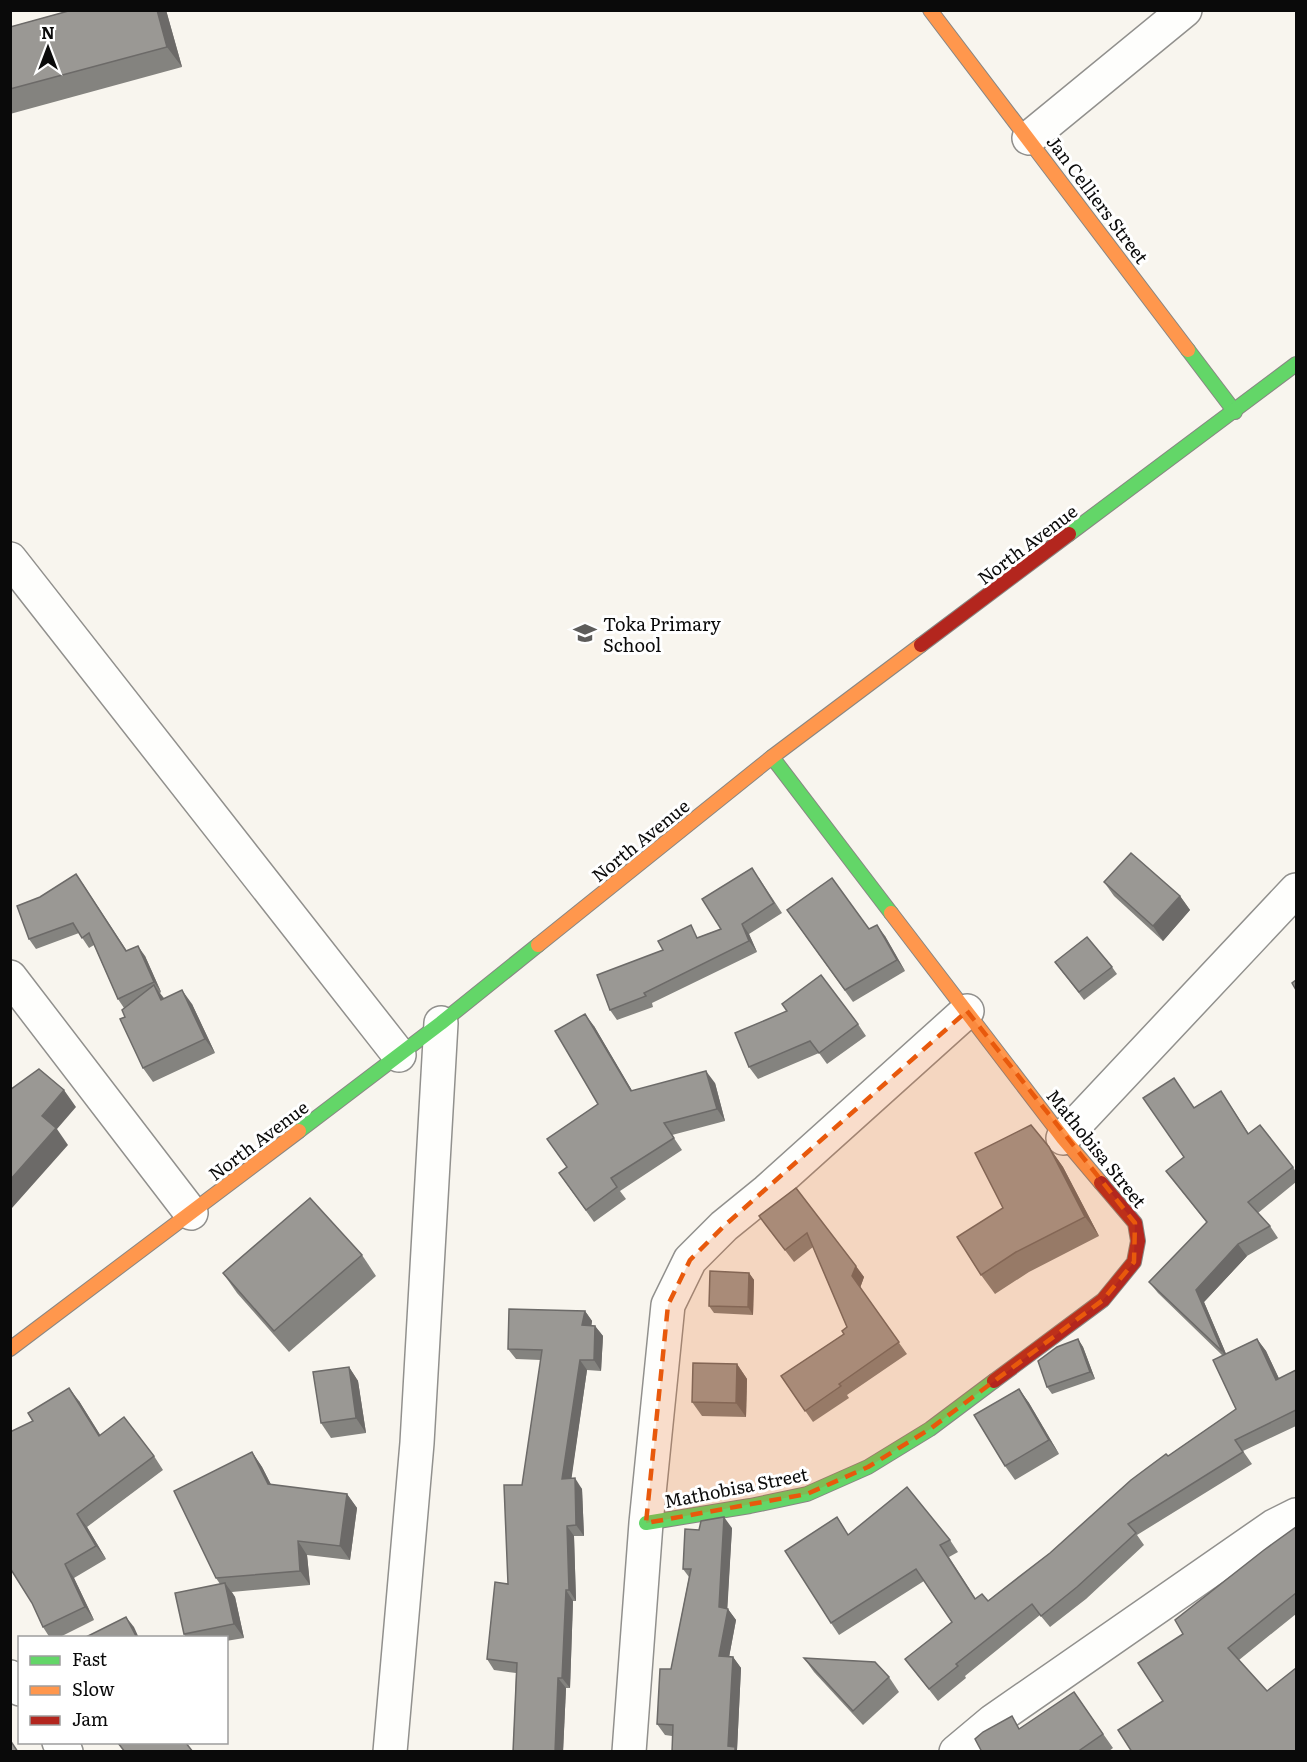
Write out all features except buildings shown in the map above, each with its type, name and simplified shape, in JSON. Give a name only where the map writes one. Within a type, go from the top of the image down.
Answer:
[{"type":"street","name":"Jan Celliers Street","points":[[930,10],[1235,412]]},
{"type":"street","points":[[1029,138],[1185,10]]},
{"type":"street","name":"North Avenue","points":[[10,1349],[441,1023],[772,757],[1235,412],[1296,364]]},
{"type":"street","points":[[10,559],[399,1055]]},
{"type":"street","name":"Mathobisa Street","points":[[645,1523],[807,1494],[868,1467],[930,1429],[1103,1300],[1134,1262],[1138,1241],[1135,1223],[1063,1137],[772,757]]},
{"type":"street","points":[[1063,1137],[1296,890]]},
{"type":"street","points":[[10,976],[191,1213]]},
{"type":"street","points":[[629,1752],[645,1523],[668,1305],[690,1260],[724,1226],[767,1191],[967,1011]]},
{"type":"street","points":[[390,1752],[417,1443],[441,1023]]},
{"type":"street","points":[[956,1752],[993,1721],[1274,1526],[1296,1515]]},
{"type":"highlighted area","points":[[967,1011],[1135,1223],[1134,1262],[1103,1300],[930,1429],[868,1467],[807,1494],[646,1523],[668,1305],[690,1260],[724,1226]]},
{"type":"traffic: fast","points":[[1188,350],[1235,412]]},
{"type":"traffic: fast","points":[[1069,534],[1296,364]]},
{"type":"traffic: fast","points":[[772,757],[891,913]]},
{"type":"traffic: fast","points":[[299,1131],[441,1023],[538,945]]},
{"type":"traffic: fast","points":[[646,1523],[807,1494],[868,1467],[930,1429],[994,1381]]},
{"type":"traffic: slow","points":[[930,10],[1188,350]]},
{"type":"traffic: slow","points":[[538,945],[772,757],[921,645]]},
{"type":"traffic: slow","points":[[891,913],[1063,1138],[1101,1183]]},
{"type":"traffic: slow","points":[[10,1349],[299,1131]]},
{"type":"traffic: jam","points":[[921,645],[1069,534]]},
{"type":"traffic: jam","points":[[994,1381],[1103,1300],[1134,1262],[1138,1241],[1135,1223],[1101,1183]]},
{"type":"place","name":"Toka Primary School","points":[[585,633]]}]
